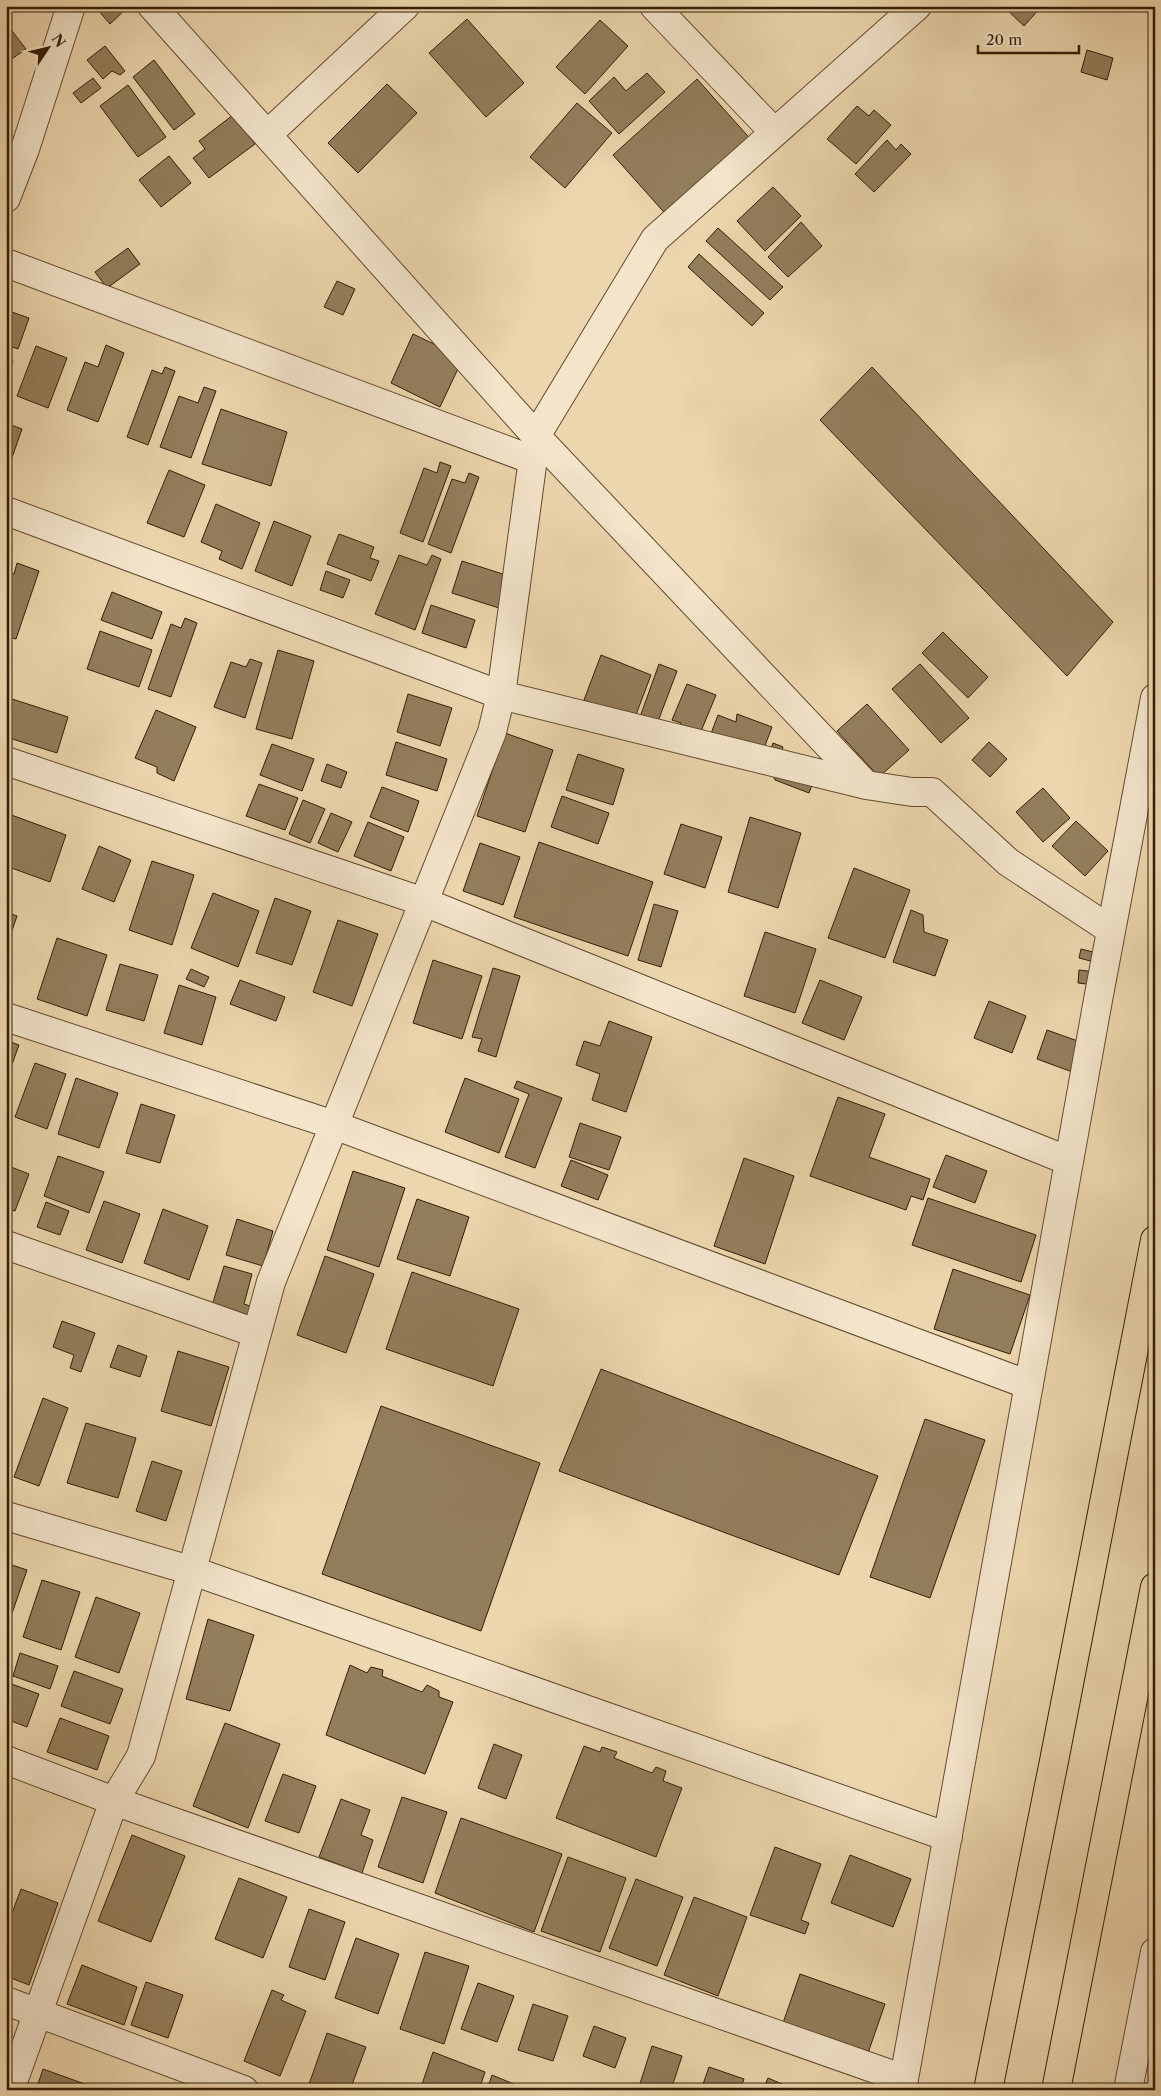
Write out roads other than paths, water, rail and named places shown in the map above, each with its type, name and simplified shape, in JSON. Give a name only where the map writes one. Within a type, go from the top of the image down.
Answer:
[{"type":"highway","points":[[988,2090],[1155,1240]]},
{"type":"highway","points":[[1056,2090],[1155,1587]]},
{"type":"street","points":[[6,198],[25,148],[71,6]]},
{"type":"street","points":[[152,6],[268,134],[534,448],[866,785]]},
{"type":"street","points":[[268,134],[405,6]]},
{"type":"street","points":[[654,6],[774,132]]},
{"type":"street","points":[[10,2090],[114,1801],[141,1756],[271,1282],[492,732],[501,695],[534,448],[655,239],[917,6]]},
{"type":"street","points":[[6,263],[534,448]]},
{"type":"street","points":[[6,511],[501,695],[866,785],[912,792],[932,792],[1008,862],[1111,930]]},
{"type":"street","points":[[6,1760],[114,1801],[903,2084],[1111,930],[1155,698]]},
{"type":"street","points":[[6,761],[424,902],[1069,1161]]},
{"type":"street","points":[[6,1017],[334,1125],[1029,1384]]},
{"type":"street","points":[[6,1245],[256,1333]]},
{"type":"street","points":[[6,1516],[193,1571],[948,1838]]},
{"type":"street","points":[[1128,2090],[1155,1952]]},
{"type":"street","points":[[6,2001],[244,2090]]}]
